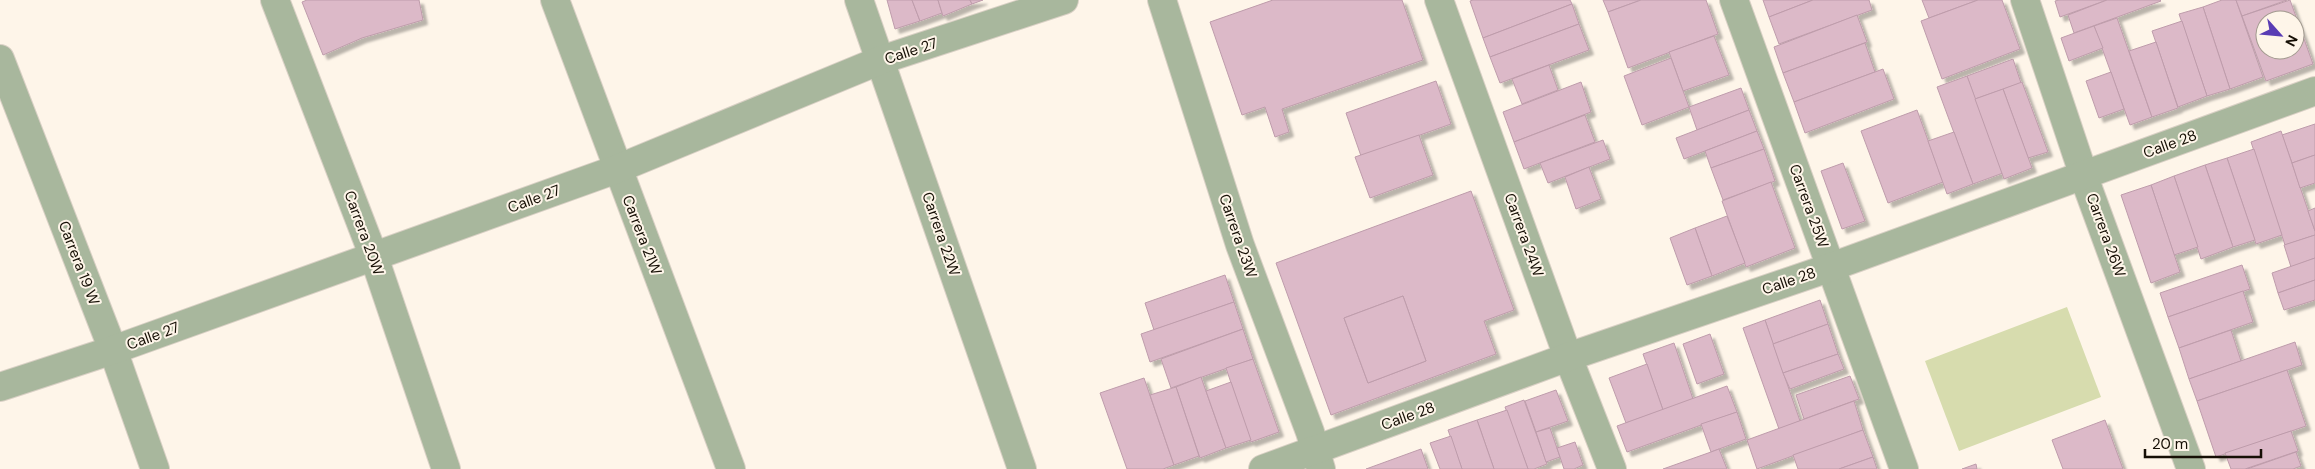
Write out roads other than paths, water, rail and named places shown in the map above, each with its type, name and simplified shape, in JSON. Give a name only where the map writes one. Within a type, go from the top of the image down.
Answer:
[{"type":"street","name":"Carrera 20W","points":[[275,0],[374,257],[446,469]]},
{"type":"street","name":"Carrera 21W","points":[[555,0],[731,469]]},
{"type":"street","name":"Carrera 22W","points":[[859,0],[1022,469]]},
{"type":"street","name":"Calle 27","points":[[0,386],[113,350],[617,169],[881,60],[1064,0]]},
{"type":"street","name":"Carrera 23W","points":[[1162,0],[1240,245],[1319,460]]},
{"type":"street","name":"Carrera 24W","points":[[1438,0],[1568,357],[1612,469]]},
{"type":"street","name":"Carrera 25W","points":[[1734,0],[1904,469]]},
{"type":"street","name":"Carrera 26W","points":[[2024,0],[2084,175],[2190,469]]},
{"type":"street","name":"Carrera 19 W","points":[[0,59],[113,350],[156,469]]},
{"type":"street","name":"Calle 28","points":[[1263,469],[1319,460],[1568,357],[1830,266],[2315,91]]}]
